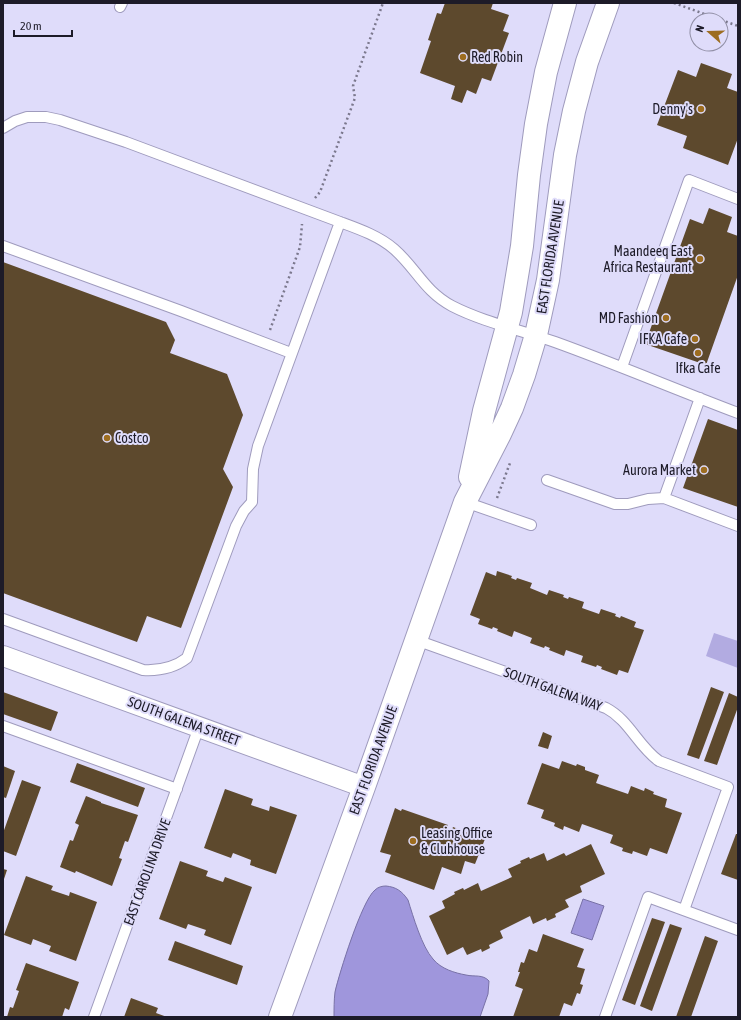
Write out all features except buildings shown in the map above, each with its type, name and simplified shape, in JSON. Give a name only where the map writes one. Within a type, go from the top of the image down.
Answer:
[{"type":"main road","name":"EAST FLORIDA AVENUE","points":[[280,1017],[364,787],[465,502],[484,411],[508,327],[518,276],[531,156],[538,116],[546,72],[565,3]]},
{"type":"main road","name":"EAST FLORIDA AVENUE","points":[[465,502],[494,447],[512,408],[536,335],[548,280],[566,155],[574,111],[587,62],[608,3]]},
{"type":"street","name":"SOUTH GALENA STREET","points":[[3,656],[364,787]]},
{"type":"lane","points":[[3,128],[15,121],[27,117],[40,116],[60,120],[119,140],[340,222],[370,234],[389,245],[402,257],[427,288],[443,301],[461,310],[508,327],[536,335],[738,412]]},
{"type":"lane","points":[[622,367],[689,180],[738,199]]},
{"type":"lane","points":[[3,619],[143,670],[155,671],[171,668],[187,658],[236,526],[244,511],[252,502],[255,455],[340,222]]},
{"type":"lane","points":[[3,246],[291,353]]},
{"type":"lane","points":[[664,498],[700,398]]},
{"type":"lane","points":[[547,480],[615,504],[628,504],[648,499],[664,498],[738,526]]},
{"type":"lane","points":[[465,502],[531,525]]},
{"type":"lane","name":"SOUTH GALENA WAY","points":[[416,640],[606,708],[620,719],[648,751],[659,761],[728,787],[684,910]]},
{"type":"lane","points":[[3,726],[177,790]]},
{"type":"lane","name":"EAST CAROLINA DRIVE","points":[[94,1017],[199,727]]},
{"type":"lane","points":[[605,1017],[648,897],[738,930]]},
{"type":"path","points":[[316,198],[320,192],[355,98],[353,86],[383,3]]},
{"type":"path","points":[[674,3],[738,26]]},
{"type":"path","points":[[270,330],[300,247],[302,224]]},
{"type":"shaded area","points":[[714,633],[738,641],[738,668],[706,656]]},
{"type":"shaded area","points":[[382,886],[393,887],[398,890],[408,900],[415,923],[425,947],[436,962],[453,972],[469,976],[484,977],[489,981],[488,994],[480,1017],[334,1017],[335,992],[346,954],[358,922],[364,908],[375,890]]},
{"type":"shaded area","points":[[583,899],[604,906],[592,940],[571,933]]},
{"type":"place","name":"Red Robin","points":[[463,57]]},
{"type":"place","name":"Denny's","points":[[701,109]]},
{"type":"place","name":"Maandeeq East Africa Restaurant","points":[[700,259]]},
{"type":"place","name":"MD Fashion","points":[[666,318]]},
{"type":"place","name":"IFKA Cafe","points":[[695,339]]},
{"type":"place","name":"Ifka Cafe","points":[[698,353]]},
{"type":"place","name":"Costco","points":[[107,438]]},
{"type":"place","name":"Aurora Market","points":[[704,470]]},
{"type":"place","name":"Leasing Office & Clubhouse","points":[[413,841]]}]
